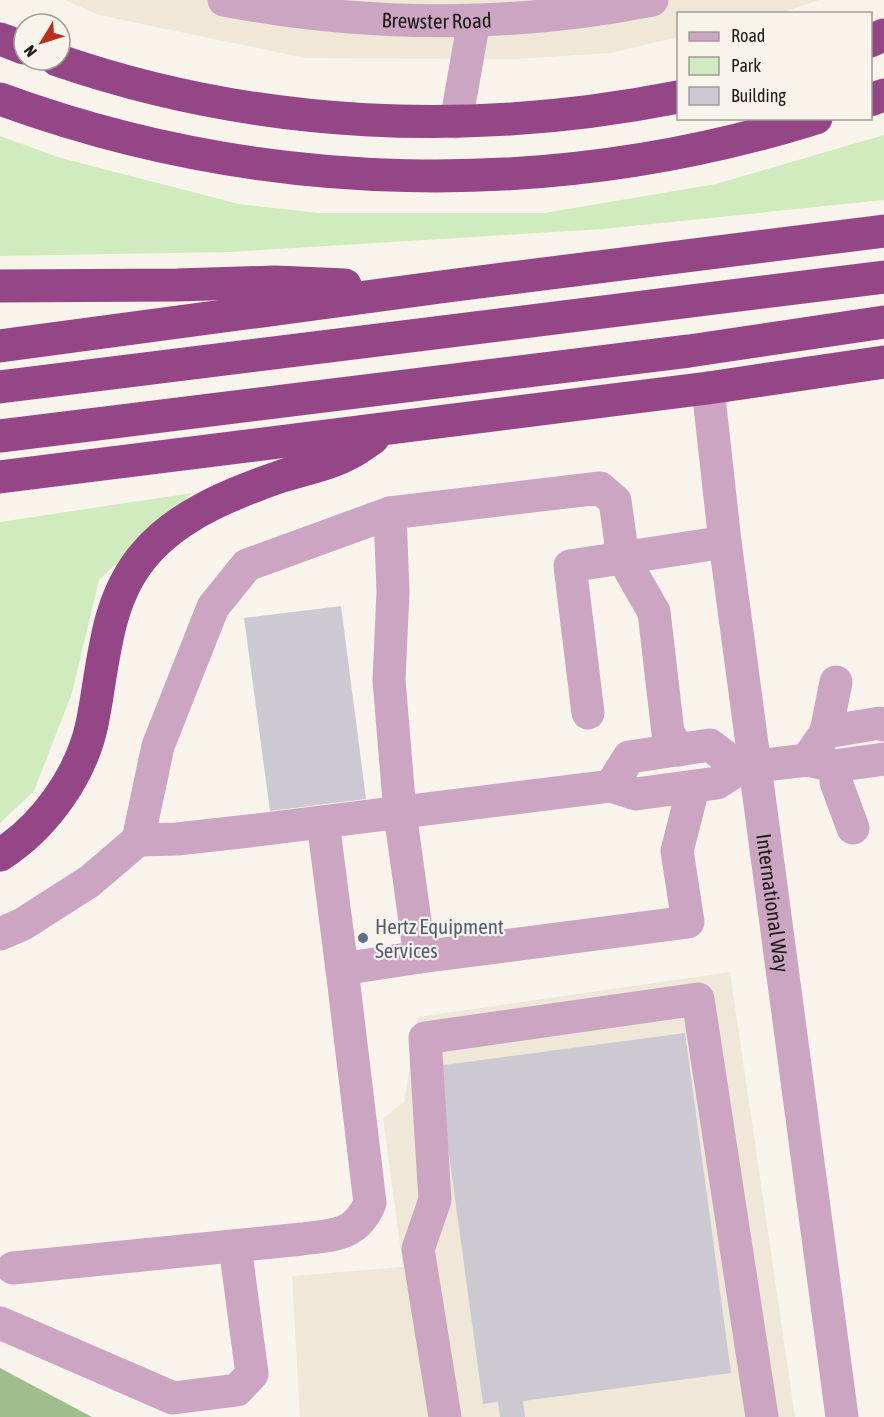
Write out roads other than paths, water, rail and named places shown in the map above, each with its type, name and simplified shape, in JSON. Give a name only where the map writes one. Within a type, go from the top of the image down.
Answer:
[{"type":"highway","points":[[72,64],[165,92],[309,116],[358,120],[456,122],[548,117],[645,104],[677,97]]},
{"type":"highway","points":[[0,99],[110,133],[201,154],[296,169],[394,177],[539,173],[627,162],[730,142],[809,120]]},
{"type":"highway","points":[[0,346],[884,231]]},
{"type":"highway","points":[[0,387],[884,277]]},
{"type":"highway","points":[[0,286],[275,282],[448,286]]},
{"type":"highway","points":[[0,436],[624,359],[884,322]]},
{"type":"highway","points":[[0,477],[708,388],[884,362]]},
{"type":"highway","points":[[0,381],[98,375]]},
{"type":"highway","points":[[0,855],[22,838],[44,816],[63,792],[77,765],[92,726],[114,608],[126,582],[144,555],[174,527],[217,503],[260,484],[350,453],[384,430]]},
{"type":"street","name":"Brewster Road","points":[[224,0],[334,17],[405,21],[515,19],[588,11],[652,0]]},
{"type":"street","points":[[456,122],[474,21]]},
{"type":"street","name":"International Way","points":[[708,388],[748,767],[833,1416]]},
{"type":"street","points":[[0,934],[23,924],[90,881],[138,840],[158,746],[213,606],[247,565],[390,513],[600,488],[615,501],[624,558],[654,612],[669,733],[679,750]]},
{"type":"street","points":[[390,513],[393,592],[389,680],[400,813],[420,957]]},
{"type":"street","points":[[588,713],[570,566],[725,542]]},
{"type":"street","points":[[807,760],[826,732],[836,682]]},
{"type":"street","points":[[826,732],[880,723],[884,725]]},
{"type":"street","points":[[807,760],[832,746],[884,740]]},
{"type":"street","points":[[611,786],[629,757],[710,745],[748,767]]},
{"type":"street","points":[[138,840],[177,839],[611,786],[636,794],[717,783],[748,767],[807,760],[834,766],[884,759]]},
{"type":"street","points":[[807,760],[837,782],[854,828]]},
{"type":"street","points":[[611,786],[638,807],[720,796],[748,767]]},
{"type":"street","points":[[837,782],[884,775]]},
{"type":"street","points":[[342,969],[688,922],[677,851],[690,800]]},
{"type":"street","points":[[13,1268],[338,1234],[354,1226],[362,1218],[370,1203],[323,822]]},
{"type":"street","points":[[445,1417],[418,1249],[435,1200],[425,1038],[698,999],[762,1417]]},
{"type":"street","points":[[0,1323],[173,1398],[237,1390],[252,1374],[235,1246]]},
{"type":"place","name":"Hertz Equipment Services","points":[[363,938]]}]
